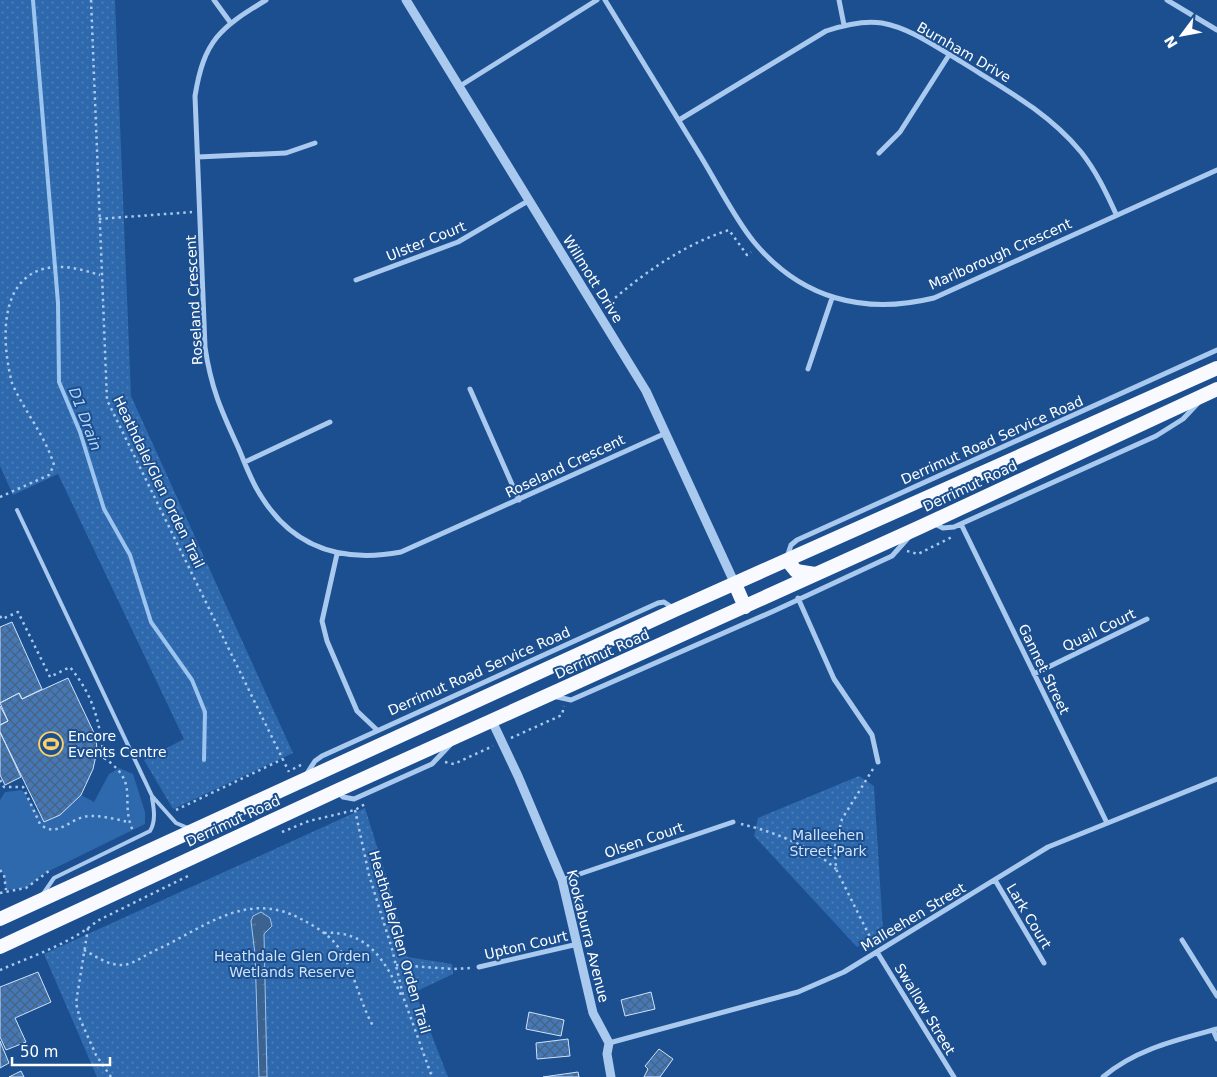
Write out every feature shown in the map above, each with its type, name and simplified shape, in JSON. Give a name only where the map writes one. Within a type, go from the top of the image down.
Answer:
[{"type":"highway","name":"Derrimut Road","points":[[0,919],[675,610],[1217,368]]},
{"type":"highway","name":"Derrimut Road","points":[[2,942],[745,607],[1211,393]]},
{"type":"highway","points":[[931,496],[954,492],[962,498],[961,508]]},
{"type":"highway","points":[[787,560],[796,571],[815,574]]},
{"type":"highway","points":[[734,584],[745,607]]},
{"type":"highway","points":[[482,699],[492,721]]},
{"type":"street","points":[[214,0],[230,22]]},
{"type":"street","name":"Roseland Crescent","points":[[266,0],[230,22],[219,33],[199,70],[195,96],[206,347],[210,379],[218,404],[260,494],[274,514],[293,532],[315,546],[337,554],[359,556],[401,552],[666,433]]},
{"type":"street","name":"Willmott Drive","points":[[406,0],[646,391],[734,584]]},
{"type":"street","points":[[460,86],[597,0]]},
{"type":"street","name":"Marlborough Crescent","points":[[605,0],[678,120],[758,245],[789,275],[832,298],[886,305],[910,304],[934,298],[1116,214],[1217,170]]},
{"type":"street","points":[[839,0],[844,25]]},
{"type":"street","points":[[1167,0],[1217,30]]},
{"type":"street","name":"Burnham Drive","points":[[678,120],[826,31],[844,25],[867,22],[883,24],[912,34],[949,55],[1023,100],[1064,133],[1082,153],[1102,183],[1116,214]]},
{"type":"street","points":[[879,153],[900,132],[949,55]]},
{"type":"street","points":[[198,157],[286,153],[315,143]]},
{"type":"street","name":"Ulster Court","points":[[356,280],[458,242],[528,201]]},
{"type":"street","points":[[808,369],[832,298]]},
{"type":"street","name":"Derrimut Road Service Road","points":[[787,560],[787,552],[797,540],[1217,350]]},
{"type":"street","points":[[470,389],[519,500]]},
{"type":"street","points":[[550,695],[571,700],[762,616],[892,556],[924,525],[943,528],[961,524],[1156,436],[1182,419],[1211,393]]},
{"type":"street","points":[[245,462],[330,422]]},
{"type":"street","name":"Gannet Street","points":[[961,524],[1107,823]]},
{"type":"street","points":[[337,554],[322,621],[327,641],[358,711],[377,730]]},
{"type":"street","points":[[798,598],[834,678],[872,735],[878,762]]},
{"type":"street","name":"Derrimut Road Service Road","points":[[302,781],[315,761],[322,756],[377,730],[658,603],[664,602],[675,610]]},
{"type":"street","name":"Quail Court","points":[[1034,674],[1147,619]]},
{"type":"street","name":"Kookaburra Avenue","points":[[492,721],[518,776],[562,880],[593,1013],[609,1043],[607,1054],[611,1077]]},
{"type":"street","points":[[336,791],[349,799],[365,794],[432,764],[459,736]]},
{"type":"street","name":"Malleehen Street","points":[[609,1043],[798,992],[844,972],[1048,848],[1217,779]]},
{"type":"street","name":"Olsen Court","points":[[562,880],[733,822]]},
{"type":"street","name":"Lark Court","points":[[995,880],[1044,963]]},
{"type":"street","points":[[1182,940],[1217,996]]},
{"type":"street","name":"Upton Court","points":[[478,967],[578,944]]},
{"type":"street","name":"Swallow Street","points":[[877,952],[954,1077]]},
{"type":"street","points":[[1103,1077],[1129,1058],[1149,1049],[1215,1029],[1217,1040]]},
{"type":"lane","points":[[17,510],[152,796],[176,823],[185,828],[196,828]]},
{"type":"lane","points":[[38,902],[54,878],[150,832],[153,826],[154,811],[152,796]]},
{"type":"path","name":"Heathdale/Glen Orden Trail","points":[[91,0],[100,275],[107,400],[289,771]]},
{"type":"path","points":[[99,219],[200,211]]},
{"type":"path","points":[[610,302],[643,274],[706,237],[729,230],[746,255],[758,245]]},
{"type":"path","points":[[18,280],[40,270],[55,267],[69,267],[100,275]]},
{"type":"path","points":[[0,497],[49,475],[54,465],[50,452],[12,383],[4,354],[1,331]]},
{"type":"path","points":[[899,549],[918,554],[953,537],[961,524]]},
{"type":"path","points":[[0,616],[2,620],[18,612],[50,677],[70,667],[85,686],[99,720],[104,758],[119,768],[128,793],[128,822],[133,831]]},
{"type":"path","points":[[166,814],[283,759]]},
{"type":"path","points":[[836,869],[835,847],[842,819],[878,762]]},
{"type":"path","points":[[0,780],[4,787]]},
{"type":"path","points":[[0,788],[23,787],[40,824],[50,829],[65,828],[73,821],[88,816],[128,822]]},
{"type":"path","points":[[276,835],[309,821],[365,806],[365,794]]},
{"type":"path","name":"Heathdale/Glen Orden Trail","points":[[355,810],[369,875],[396,965],[405,1003],[432,1077]]},
{"type":"path","points":[[733,822],[769,831],[823,858],[836,869],[877,952]]},
{"type":"path","points":[[0,870],[4,874],[6,890]]},
{"type":"path","points":[[0,970],[88,928],[97,921],[195,872]]},
{"type":"path","points":[[84,950],[101,960],[123,965],[222,916],[249,907],[272,907],[291,913],[312,924],[334,943],[350,970],[373,1026]]},
{"type":"path","points":[[88,928],[76,1003],[80,1019],[96,1055],[110,1077]]},
{"type":"path","points":[[323,933],[334,932],[354,936],[369,946],[389,968],[405,1003]]},
{"type":"path","points":[[396,965],[453,969],[478,967]]},
{"type":"green space","points":[[0,0],[115,0],[131,396],[293,753],[173,809],[144,760],[184,739],[58,474],[13,495],[0,466]]},
{"type":"green space","points":[[119,768],[133,774],[145,812],[145,824],[45,873],[26,888],[6,890],[4,875],[0,870],[0,800],[5,792],[22,790],[44,822],[60,815],[81,795],[94,802],[109,774]]},
{"type":"green space","name":"Malleehen Street Park","points":[[859,776],[874,786],[883,931],[857,947],[754,836],[758,818]]},
{"type":"green space","name":"Heathdale Glen Orden Wetlands Reserve","points":[[365,808],[392,895],[407,957],[452,964],[453,974],[415,992],[448,1077],[97,1077],[44,954]]},
{"type":"water","points":[[261,912],[270,918],[272,926],[264,934],[267,1077],[259,1077],[255,954],[251,921],[253,916]]},
{"type":"building","points":[[12,622],[42,689],[22,699],[19,693],[0,703],[0,627]]},
{"type":"building","name":"Encore Events Centre","points":[[68,678],[96,737],[97,751],[93,769],[81,795],[60,815],[44,822],[0,732],[0,725],[8,721],[0,703],[19,693],[22,699]]},
{"type":"building","points":[[0,706],[8,721],[0,725]]},
{"type":"building","points":[[0,732],[21,777],[5,785],[0,775]]},
{"type":"building","points":[[38,972],[51,1002],[15,1018],[26,1042],[6,1050],[0,1037],[0,987]]},
{"type":"building","points":[[651,992],[655,1009],[625,1016],[621,1000]]},
{"type":"building","points":[[529,1012],[564,1020],[561,1036],[526,1029]]},
{"type":"building","points":[[568,1039],[570,1056],[537,1059],[536,1043]]},
{"type":"building","points":[[0,1041],[9,1063],[0,1068]]},
{"type":"building","points":[[659,1049],[673,1059],[660,1077],[644,1077],[648,1069],[645,1066]]},
{"type":"building","points":[[21,1071],[24,1077],[9,1077]]},
{"type":"building","points":[[578,1072],[579,1077],[543,1077]]},
{"type":"waterway","name":"D1 Drain","points":[[33,0],[58,303],[59,382],[80,432],[104,509],[130,555],[151,622],[192,680],[205,712],[204,760]]},
{"type":"place","name":"Encore Events Centre","points":[[51,744]]}]
